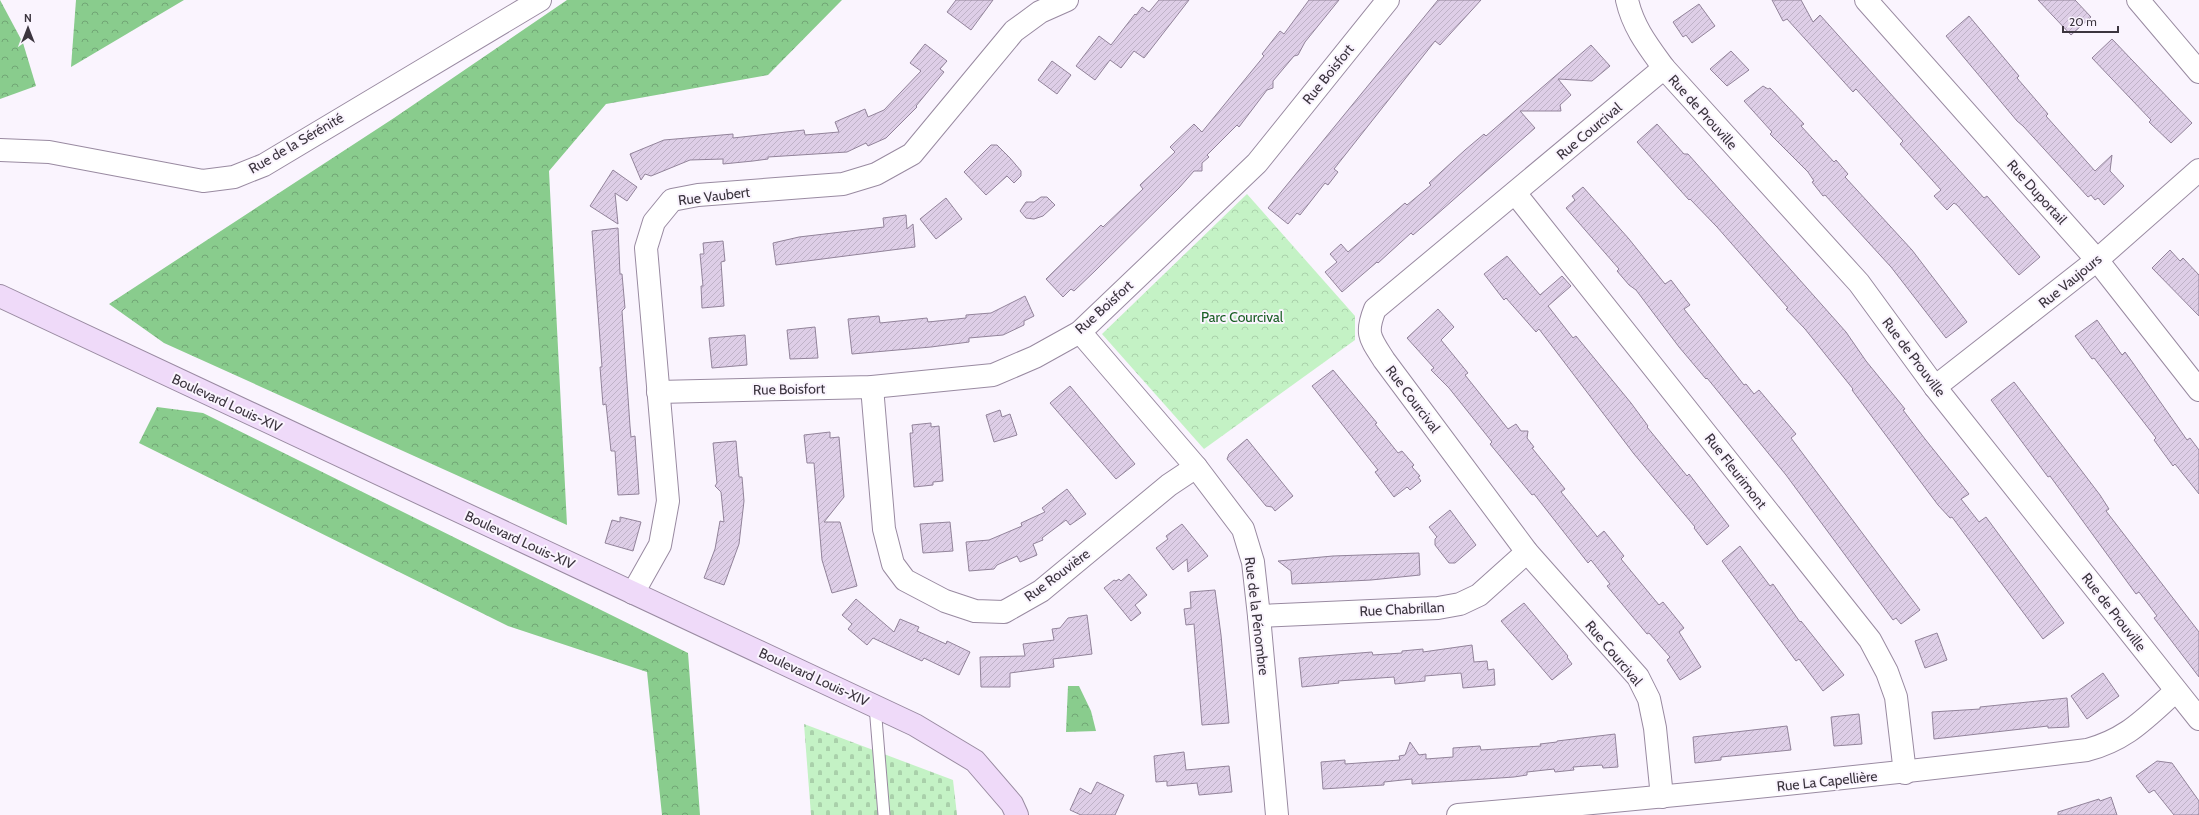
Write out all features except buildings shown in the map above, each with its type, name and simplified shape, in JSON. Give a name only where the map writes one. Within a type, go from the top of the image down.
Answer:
[{"type":"main road","name":"Boulevard Louis-XIV","points":[[0,296],[915,725],[975,761],[1012,804],[1017,815]]},
{"type":"street","name":"Rue de la Sérénité","points":[[0,150],[50,152],[204,181],[234,177],[264,165],[540,0]]},
{"type":"street","name":"Rue Vaubert","points":[[633,593],[660,544],[668,501],[646,248],[654,222],[672,200],[698,195],[843,184],[876,174],[912,154],[1014,31],[1040,12],[1068,0]]},
{"type":"street","name":"Rue Boisfort","points":[[658,392],[872,387],[993,375],[1035,357],[1080,332],[1257,163],[1388,0]]},
{"type":"street","name":"Rue de Prouville","points":[[1627,0],[1630,13],[1641,37],[1664,68],[1859,283],[1936,387],[2199,719]]},
{"type":"street","name":"Rue Duportail","points":[[1866,0],[2097,260],[2199,390]]},
{"type":"street","points":[[2138,0],[2199,72]]},
{"type":"street","name":"Rue Courcival","points":[[1662,797],[1655,728],[1649,699],[1638,677],[1527,552],[1384,360],[1372,341],[1368,326],[1375,308],[1664,68]]},
{"type":"street","name":"Rue Vaujours","points":[[1936,387],[2097,260],[2199,170]]},
{"type":"street","name":"Rue Fleurimont","points":[[1515,193],[1870,640],[1887,672],[1896,697],[1905,773]]},
{"type":"street","name":"Rue de la Pénombre","points":[[1080,332],[1196,467],[1243,529],[1253,562],[1277,815]]},
{"type":"street","name":"Rue Rouvière","points":[[872,387],[884,529],[894,564],[905,580],[945,601],[975,611],[1004,612],[1041,591],[1169,485],[1196,467]]},
{"type":"street","name":"Rue Chabrillan","points":[[1259,616],[1438,608],[1460,604],[1479,594],[1527,552]]},
{"type":"street","name":"Rue La Capellière","points":[[1458,815],[1905,773],[2087,750],[2108,744],[2126,734],[2176,691]]},
{"type":"lane","points":[[875,706],[884,815]]},
{"type":"green space","points":[[0,0],[23,43],[36,86],[0,99]]},
{"type":"green space","points":[[76,0],[184,0],[71,67]]},
{"type":"green space","points":[[567,0],[842,0],[768,75],[606,104],[549,171],[567,525],[164,343],[109,304],[394,118]]},
{"type":"green space","name":"Parc Courcival","points":[[1247,194],[1355,316],[1355,340],[1204,449],[1102,334]]},
{"type":"green space","points":[[157,407],[203,413],[688,653],[700,815],[662,815],[647,672],[508,626],[139,443]]},
{"type":"green space","points":[[1068,686],[1079,686],[1091,711],[1096,731],[1066,732]]},
{"type":"green space","points":[[804,724],[953,780],[957,815],[811,815]]}]
